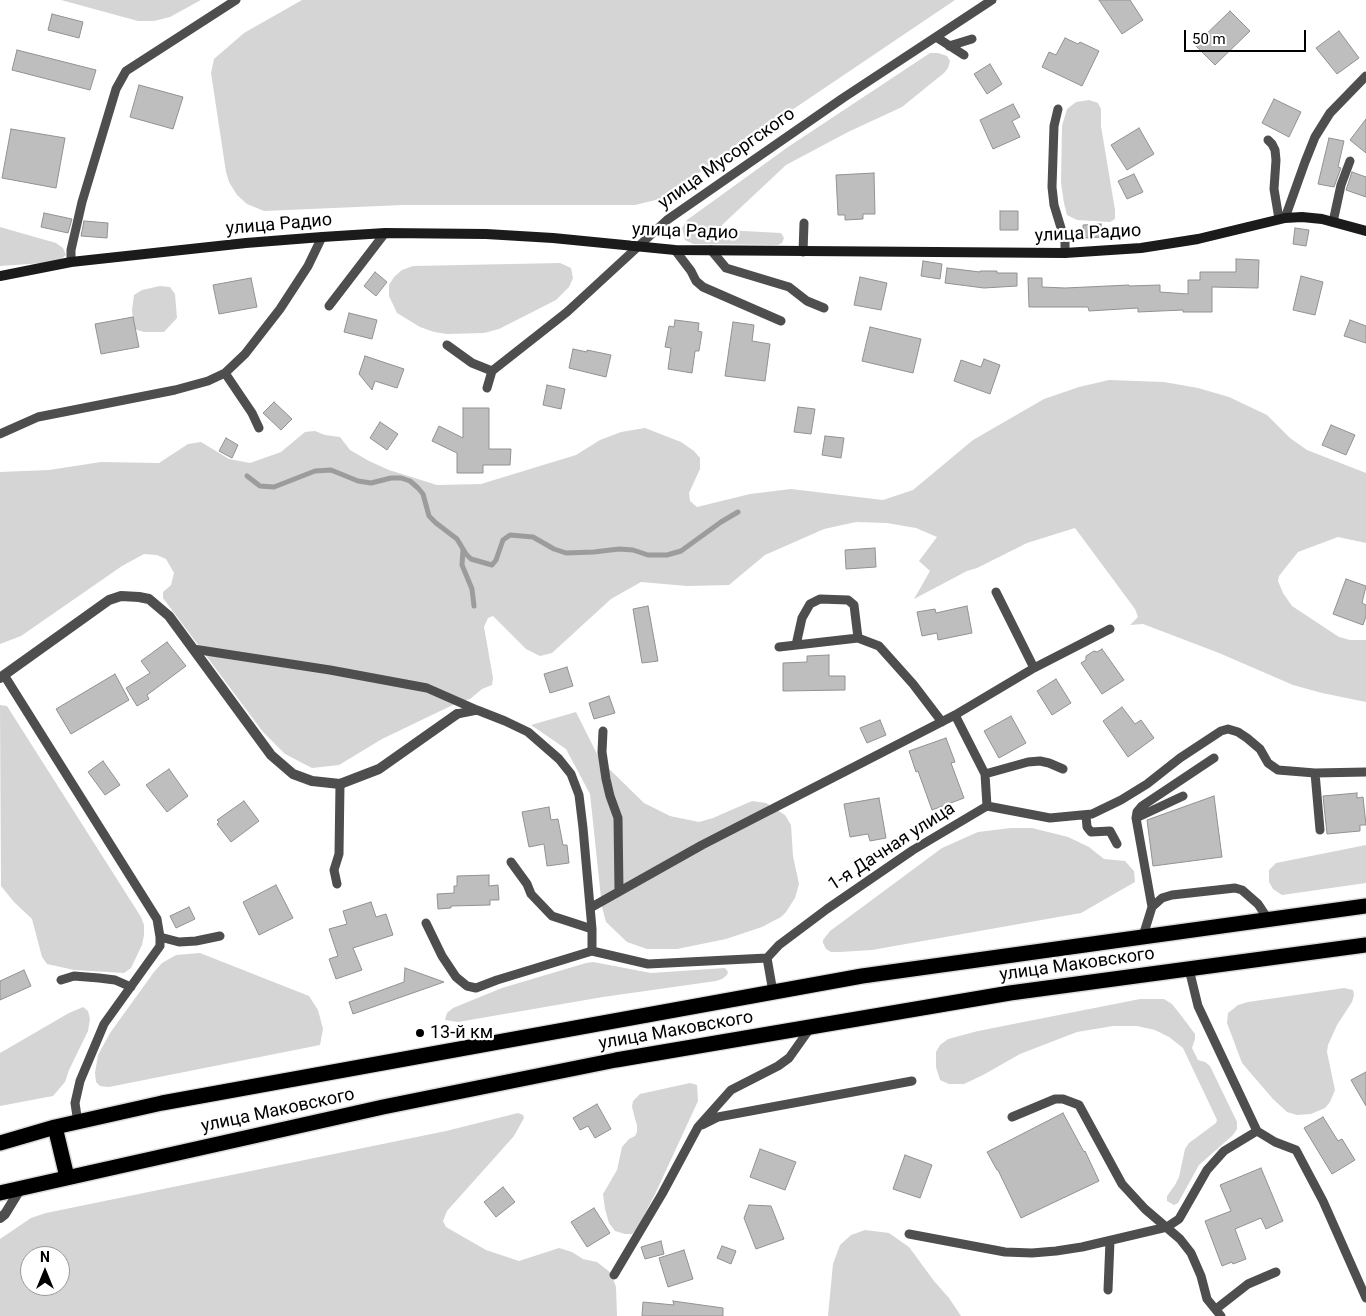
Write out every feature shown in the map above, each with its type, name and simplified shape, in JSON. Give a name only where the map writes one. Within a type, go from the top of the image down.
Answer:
[{"type":"highway","name":"улица Маковского","points":[[0,1143],[55,1127],[162,1103],[862,976],[1366,906]]},
{"type":"highway","name":"улица Маковского","points":[[0,1193],[412,1101],[616,1060],[1010,993],[1366,945]]},
{"type":"highway","points":[[55,1127],[67,1177]]},
{"type":"main road","name":"улица Радио","points":[[0,276],[71,262],[322,237],[385,233],[486,234],[553,238],[675,250],[1065,253],[1141,248],[1198,238],[1282,218],[1322,219],[1366,231]]},
{"type":"street","points":[[2,677],[109,600],[128,596],[149,599],[169,616],[271,755],[294,774],[312,781],[340,784],[379,769],[457,714]]},
{"type":"street","points":[[0,1218],[5,1214],[21,1188]]},
{"type":"lane","points":[[71,262],[71,250],[82,202],[116,89],[126,71],[236,0]]},
{"type":"lane","name":"улица Мусоргского","points":[[492,371],[567,312],[667,220],[843,98],[992,0]]},
{"type":"lane","points":[[936,37],[964,55]]},
{"type":"lane","points":[[949,46],[972,39]]},
{"type":"lane","points":[[1282,218],[1315,137],[1330,113],[1366,76]]},
{"type":"lane","points":[[1058,109],[1054,126],[1052,187],[1054,205],[1065,241],[1065,253]]},
{"type":"lane","points":[[1268,140],[1275,150],[1274,189],[1282,218]]},
{"type":"lane","points":[[1333,222],[1341,186],[1350,161]]},
{"type":"lane","points":[[803,252],[804,223]]},
{"type":"lane","points":[[329,306],[385,233]]},
{"type":"lane","points":[[0,434],[38,417],[175,390],[208,381],[225,373],[245,354],[280,309],[308,266],[322,237]]},
{"type":"lane","points":[[675,250],[696,281],[703,287],[781,321]]},
{"type":"lane","points":[[711,250],[726,268],[788,287],[807,301],[824,308]]},
{"type":"lane","points":[[447,345],[472,363],[492,371],[487,388]]},
{"type":"lane","points":[[225,373],[252,413],[259,428]]},
{"type":"lane","points":[[996,592],[1034,668]]},
{"type":"lane","points":[[796,645],[802,618],[810,604],[820,599],[848,600],[854,605],[858,638]]},
{"type":"lane","points":[[590,908],[702,845],[942,722],[1034,668],[1110,629]]},
{"type":"lane","points":[[778,647],[858,638],[879,646],[913,684],[942,722]]},
{"type":"lane","points":[[193,649],[330,670],[427,688],[528,732],[559,759],[571,774],[579,795],[592,929],[592,951]]},
{"type":"lane","points":[[2,677],[157,919],[160,946],[104,1024],[80,1081],[75,1103],[78,1123]]},
{"type":"lane","points":[[457,714],[477,710]]},
{"type":"lane","points":[[955,715],[985,774],[987,806],[1050,818],[1086,815],[1100,811],[1147,784],[1180,758],[1221,731],[1228,729],[1238,732],[1260,749],[1268,763],[1278,770],[1315,773],[1366,772]]},
{"type":"lane","points":[[603,731],[602,752],[606,779],[618,818],[620,891]]},
{"type":"lane","points":[[1143,936],[1152,907],[1136,818],[1137,812],[1142,806],[1214,758]]},
{"type":"lane","points":[[985,774],[1028,762],[1040,761],[1049,762],[1063,769]]},
{"type":"lane","points":[[1315,773],[1320,830]]},
{"type":"lane","points":[[337,884],[334,870],[339,854],[340,784]]},
{"type":"lane","points":[[1136,818],[1182,796]]},
{"type":"lane","name":"1-я Дачная улица","points":[[767,958],[779,945],[826,909],[913,850],[987,806]]},
{"type":"lane","points":[[1086,815],[1087,827],[1091,832],[1110,831],[1117,844]]},
{"type":"lane","points":[[511,862],[527,884],[531,894],[552,916],[592,929]]},
{"type":"lane","points":[[1152,907],[1162,898],[1172,895],[1235,888],[1242,890],[1258,904],[1268,919]]},
{"type":"lane","points":[[426,923],[442,956],[456,977],[467,986],[476,988],[592,951],[648,964],[767,958],[773,992]]},
{"type":"lane","points":[[160,937],[179,942],[220,936]]},
{"type":"lane","points":[[1189,969],[1198,1006],[1257,1132],[1275,1142],[1296,1150],[1323,1201],[1366,1298]]},
{"type":"lane","points":[[61,980],[74,976],[99,978],[115,980],[131,987]]},
{"type":"lane","points":[[614,1275],[662,1194],[698,1127],[730,1090],[778,1066],[789,1058],[810,1027]]},
{"type":"lane","points":[[698,1127],[718,1117],[912,1082]]},
{"type":"lane","points":[[1012,1117],[1055,1099],[1063,1099],[1079,1105],[1122,1184],[1145,1209],[1180,1239],[1191,1253],[1201,1276],[1207,1299],[1218,1313],[1248,1284],[1276,1272]]},
{"type":"lane","points":[[909,1234],[1006,1252],[1056,1251],[1167,1228],[1179,1219],[1206,1170],[1224,1151],[1257,1132]]},
{"type":"lane","points":[[1108,1290],[1110,1241]]},
{"type":"shaded area","points":[[61,0],[201,0],[170,17],[154,21],[138,21]]},
{"type":"shaded area","points":[[302,0],[955,0],[660,199],[635,205],[403,205],[264,211],[247,204],[237,195],[229,182],[211,73],[214,59],[244,33]]},
{"type":"shaded area","points":[[930,53],[947,56],[950,61],[944,73],[902,107],[848,132],[786,165],[722,225],[722,228],[725,230],[781,233],[784,238],[782,243],[778,245],[693,244],[685,240],[682,228],[687,220],[788,147]]},
{"type":"shaded area","points":[[1089,100],[1098,103],[1101,109],[1101,126],[1115,210],[1115,219],[1110,222],[1077,220],[1067,215],[1064,203],[1061,183],[1062,126],[1067,109],[1076,102]]},
{"type":"shaded area","points":[[0,227],[56,243],[63,248],[66,255],[58,262],[0,266]]},
{"type":"shaded area","points":[[560,263],[571,268],[573,278],[569,287],[556,300],[499,329],[484,333],[447,334],[420,327],[397,313],[389,296],[389,285],[394,277],[402,270],[413,266]]},
{"type":"shaded area","points":[[160,286],[170,287],[175,294],[177,318],[164,332],[144,332],[134,329],[132,310],[134,295],[142,290]]},
{"type":"shaded area","points":[[1109,380],[1164,382],[1198,388],[1229,397],[1267,415],[1290,438],[1307,450],[1366,473],[1366,543],[1338,537],[1298,552],[1279,576],[1278,581],[1283,593],[1292,606],[1339,637],[1350,640],[1366,640],[1366,702],[1293,685],[1219,653],[1143,624],[1130,625],[1138,617],[1135,609],[1075,528],[1027,543],[977,568],[967,571],[914,599],[930,571],[919,561],[937,537],[916,528],[887,523],[856,522],[824,529],[765,555],[729,585],[687,586],[641,582],[611,599],[552,653],[540,656],[526,649],[493,616],[488,618],[484,627],[493,678],[492,685],[482,689],[470,699],[459,702],[382,739],[339,765],[312,768],[285,754],[263,732],[163,598],[163,592],[171,585],[174,573],[166,559],[157,555],[144,554],[122,566],[21,636],[0,644],[0,472],[49,470],[101,462],[159,463],[188,444],[201,442],[229,459],[250,463],[281,452],[305,432],[315,431],[325,435],[340,437],[350,450],[389,470],[437,485],[481,484],[576,455],[600,440],[621,432],[645,428],[681,442],[700,458],[700,469],[689,493],[690,501],[697,507],[750,494],[791,489],[883,500],[913,490],[973,440],[1044,399],[1079,387]]},
{"type":"shaded area","points":[[0,705],[7,706],[141,917],[144,925],[142,945],[131,968],[124,973],[74,970],[47,964],[42,957],[32,919],[1,886]]},
{"type":"shaded area","points":[[576,712],[600,760],[644,803],[670,816],[699,822],[752,801],[766,803],[785,815],[791,825],[793,856],[799,884],[795,898],[786,912],[781,917],[762,927],[726,939],[677,949],[647,949],[627,942],[606,922],[602,907],[590,794],[566,749],[531,725]]},
{"type":"shaded area","points":[[1011,828],[1032,828],[1068,837],[1089,847],[1104,859],[1125,861],[1134,871],[1135,882],[1081,913],[872,950],[831,952],[826,949],[823,940],[830,931],[942,848],[978,832]]},
{"type":"shaded area","points":[[1366,845],[1366,883],[1282,895],[1273,889],[1269,882],[1269,870],[1276,863]]},
{"type":"shaded area","points":[[200,953],[309,996],[318,1010],[323,1029],[320,1045],[109,1087],[100,1086],[96,1082],[95,1073],[98,1055],[110,1033],[154,972],[162,963],[176,955]]},
{"type":"shaded area","points":[[593,962],[651,973],[725,968],[728,972],[722,979],[716,981],[603,997],[458,1022],[445,1020],[447,1013],[453,1008],[502,988]]},
{"type":"shaded area","points":[[1344,988],[1353,990],[1354,995],[1328,1045],[1327,1052],[1335,1090],[1330,1102],[1325,1108],[1311,1114],[1297,1115],[1287,1112],[1273,1099],[1242,1063],[1227,1023],[1228,1013],[1238,1005],[1248,1002]]},
{"type":"shaded area","points":[[1140,999],[1164,999],[1172,1004],[1180,1014],[1195,1034],[1192,1048],[1198,1060],[1210,1066],[1237,1122],[1237,1129],[1233,1135],[1199,1165],[1178,1203],[1174,1205],[1167,1201],[1167,1196],[1179,1177],[1185,1149],[1189,1143],[1216,1123],[1217,1120],[1183,1048],[1169,1037],[1155,1030],[1137,1026],[1113,1026],[1077,1032],[1020,1054],[964,1084],[949,1084],[940,1080],[936,1067],[936,1052],[940,1045],[948,1039],[978,1031]]},
{"type":"shaded area","points":[[83,1007],[88,1011],[90,1019],[88,1031],[65,1082],[53,1096],[0,1106],[0,1053],[69,1013]]},
{"type":"shaded area","points":[[690,1083],[697,1085],[698,1101],[656,1192],[637,1229],[632,1234],[615,1231],[609,1223],[603,1194],[617,1170],[622,1147],[637,1132],[632,1107],[633,1101],[640,1094]]},
{"type":"shaded area","points":[[518,1113],[523,1115],[524,1118],[514,1136],[447,1211],[443,1221],[446,1227],[486,1250],[519,1261],[559,1248],[572,1252],[583,1259],[597,1262],[611,1273],[616,1287],[617,1316],[0,1316],[0,1239],[31,1218],[46,1213],[446,1131]]},
{"type":"shaded area","points":[[865,1230],[889,1233],[909,1247],[961,1316],[828,1316],[833,1264],[840,1245],[851,1235]]},
{"type":"building","points":[[1099,0],[1130,0],[1143,20],[1122,34]]},
{"type":"building","points":[[1230,11],[1250,31],[1215,65],[1195,45]]},
{"type":"building","points":[[52,14],[83,22],[79,38],[48,30]]},
{"type":"building","points":[[1339,31],[1359,58],[1337,74],[1316,48]]},
{"type":"building","points":[[1065,38],[1078,44],[1080,42],[1099,51],[1082,86],[1042,67],[1049,52],[1056,55]]},
{"type":"building","points":[[17,50],[96,70],[90,90],[12,70]]},
{"type":"building","points":[[990,64],[1002,84],[987,94],[974,74]]},
{"type":"building","points":[[139,85],[183,97],[173,129],[130,117]]},
{"type":"building","points":[[1274,99],[1301,112],[1289,137],[1262,123]]},
{"type":"building","points":[[1013,104],[1020,117],[1012,121],[1020,137],[993,149],[980,120]]},
{"type":"building","points":[[1366,119],[1366,153],[1350,140]]},
{"type":"building","points":[[1139,128],[1154,154],[1127,170],[1111,145]]},
{"type":"building","points":[[11,129],[65,138],[56,188],[2,178]]},
{"type":"building","points":[[1329,138],[1344,141],[1338,167],[1341,168],[1334,187],[1318,184]]},
{"type":"building","points":[[1352,172],[1366,177],[1366,197],[1346,190]]},
{"type":"building","points":[[874,173],[875,214],[863,214],[863,219],[845,220],[845,215],[838,215],[836,175]]},
{"type":"building","points":[[1134,174],[1143,192],[1127,199],[1118,181]]},
{"type":"building","points":[[1000,211],[1018,211],[1018,230],[1000,230]]},
{"type":"building","points":[[44,213],[72,219],[68,233],[41,227]]},
{"type":"building","points":[[84,221],[108,223],[107,238],[81,236]]},
{"type":"building","points":[[1101,224],[1102,237],[1084,238],[1083,225]]},
{"type":"building","points":[[1295,228],[1309,230],[1306,246],[1293,244]]},
{"type":"building","points":[[1236,259],[1259,260],[1258,288],[1212,287],[1212,312],[1183,312],[1183,310],[1138,312],[1138,308],[1089,311],[1088,307],[1029,307],[1028,278],[1042,278],[1042,287],[1160,285],[1160,292],[1188,294],[1188,280],[1200,280],[1200,272],[1236,272]]},
{"type":"building","points":[[923,261],[942,264],[940,279],[921,276]]},
{"type":"building","points":[[947,268],[980,272],[1017,273],[1017,286],[984,288],[945,283]]},
{"type":"building","points":[[375,272],[387,282],[376,296],[364,286]]},
{"type":"building","points":[[1301,276],[1323,282],[1315,315],[1293,310]]},
{"type":"building","points":[[860,277],[887,283],[881,310],[854,305]]},
{"type":"building","points":[[251,278],[257,307],[219,314],[213,285]]},
{"type":"building","points":[[349,313],[377,320],[372,339],[344,332]]},
{"type":"building","points":[[133,317],[139,347],[101,354],[95,324]]},
{"type":"building","points":[[675,320],[699,323],[698,331],[702,332],[699,351],[695,351],[692,373],[668,369],[671,348],[665,347],[669,326],[674,327]]},
{"type":"building","points":[[1350,320],[1366,326],[1366,343],[1344,336]]},
{"type":"building","points":[[733,322],[754,325],[752,341],[770,344],[765,381],[725,376]]},
{"type":"building","points":[[870,327],[921,339],[913,373],[862,361]]},
{"type":"building","points":[[573,349],[611,355],[606,377],[569,368]]},
{"type":"building","points":[[365,356],[404,369],[397,388],[375,381],[372,390],[359,374]]},
{"type":"building","points":[[984,359],[1000,365],[990,394],[954,381],[961,360],[981,367]]},
{"type":"building","points":[[547,385],[565,389],[561,409],[543,405]]},
{"type":"building","points":[[274,402],[292,419],[281,430],[263,413]]},
{"type":"building","points":[[798,407],[815,409],[811,434],[794,432]]},
{"type":"building","points":[[463,408],[489,408],[489,449],[511,449],[510,465],[483,465],[483,473],[457,473],[457,453],[432,441],[439,426],[463,438]]},
{"type":"building","points":[[380,422],[398,434],[387,450],[370,438]]},
{"type":"building","points":[[1331,425],[1355,435],[1346,455],[1322,445]]},
{"type":"building","points":[[825,436],[844,438],[841,458],[822,455]]},
{"type":"building","points":[[226,438],[238,445],[232,458],[219,451]]},
{"type":"building","points":[[875,548],[876,567],[846,569],[845,550]]},
{"type":"building","points":[[1346,579],[1366,586],[1362,603],[1366,605],[1366,616],[1363,625],[1333,614]]},
{"type":"building","points":[[648,606],[658,661],[642,663],[633,609]]},
{"type":"building","points":[[967,606],[972,633],[938,640],[937,633],[922,636],[917,612],[935,609],[936,613]]},
{"type":"building","points":[[167,642],[186,666],[147,695],[149,699],[137,706],[126,688],[150,673],[141,661]]},
{"type":"building","points":[[1102,649],[1124,680],[1102,694],[1081,663],[1086,660],[1086,656]]},
{"type":"building","points":[[829,655],[829,676],[845,676],[845,690],[783,691],[783,663],[807,662],[807,656]]},
{"type":"building","points":[[567,667],[573,686],[550,693],[544,674]]},
{"type":"building","points":[[115,674],[129,700],[71,734],[56,709]]},
{"type":"building","points":[[1056,679],[1071,703],[1052,715],[1037,691]]},
{"type":"building","points":[[609,696],[615,713],[594,719],[589,703]]},
{"type":"building","points":[[1122,707],[1135,724],[1141,720],[1154,738],[1128,757],[1103,721]]},
{"type":"building","points":[[1011,716],[1026,743],[999,758],[984,731]]},
{"type":"building","points":[[880,720],[886,735],[867,743],[860,728]]},
{"type":"building","points":[[946,738],[955,762],[951,763],[964,798],[932,810],[909,751]]},
{"type":"building","points":[[103,761],[120,785],[105,795],[88,772]]},
{"type":"building","points":[[169,769],[188,796],[167,812],[146,785]]},
{"type":"building","points":[[1357,793],[1357,798],[1363,797],[1366,825],[1360,825],[1360,831],[1327,834],[1323,796]]},
{"type":"building","points":[[1214,796],[1222,857],[1153,866],[1147,820]]},
{"type":"building","points":[[879,798],[886,838],[870,841],[868,834],[850,837],[844,804]]},
{"type":"building","points":[[244,801],[259,821],[231,842],[217,824],[219,822],[217,820]]},
{"type":"building","points":[[549,807],[551,820],[558,819],[563,845],[567,845],[569,863],[547,866],[544,844],[529,847],[522,812]]},
{"type":"building","points":[[489,875],[489,886],[498,885],[499,900],[490,900],[490,905],[451,906],[451,908],[438,909],[437,894],[454,893],[454,886],[457,886],[457,876]]},
{"type":"building","points":[[276,885],[293,918],[259,935],[243,902]]},
{"type":"building","points":[[371,902],[376,917],[386,914],[393,935],[353,948],[362,970],[336,979],[329,959],[338,956],[329,929],[347,924],[343,911]]},
{"type":"building","points":[[189,907],[195,919],[176,928],[170,916]]},
{"type":"building","points":[[405,968],[444,982],[353,1014],[349,1002],[404,982]]},
{"type":"building","points":[[24,970],[31,986],[0,1000],[0,981]]},
{"type":"building","points":[[1366,1072],[1366,1106],[1351,1080]]},
{"type":"building","points":[[597,1104],[611,1129],[595,1138],[588,1126],[580,1130],[573,1118]]},
{"type":"building","points":[[1063,1113],[1085,1151],[1099,1181],[1021,1218],[998,1170],[987,1152]]},
{"type":"building","points":[[1323,1117],[1338,1141],[1342,1139],[1355,1160],[1332,1174],[1304,1128]]},
{"type":"building","points":[[760,1149],[796,1162],[785,1190],[750,1177]]},
{"type":"building","points":[[905,1155],[932,1165],[920,1198],[893,1189]]},
{"type":"building","points":[[1261,1168],[1283,1221],[1266,1229],[1261,1218],[1235,1229],[1246,1259],[1222,1266],[1205,1221],[1231,1211],[1220,1185]]},
{"type":"building","points":[[503,1187],[515,1202],[496,1217],[484,1202]]},
{"type":"building","points":[[749,1205],[771,1206],[784,1239],[756,1249],[744,1218]]},
{"type":"building","points":[[594,1208],[610,1233],[587,1247],[571,1222]]},
{"type":"building","points":[[661,1241],[664,1254],[645,1259],[641,1247]]},
{"type":"building","points":[[722,1246],[736,1251],[731,1264],[717,1258]]},
{"type":"building","points":[[684,1250],[693,1279],[668,1287],[659,1258]]},
{"type":"building","points":[[673,1301],[723,1308],[723,1316],[642,1316],[643,1302],[674,1305]]},
{"type":"waterway","points":[[247,476],[260,486],[274,487],[315,471],[331,470],[358,481],[371,483],[391,478],[401,478],[410,481],[423,494],[429,516],[457,539],[466,554],[471,559],[492,565],[496,560],[503,540],[510,535],[533,537],[554,549],[566,553],[619,549],[633,550],[648,555],[667,555],[681,551],[738,512]]},
{"type":"waterway","points":[[463,549],[462,565],[472,589],[474,606]]},
{"type":"place","name":"13-й км","points":[[420,1033]]}]
